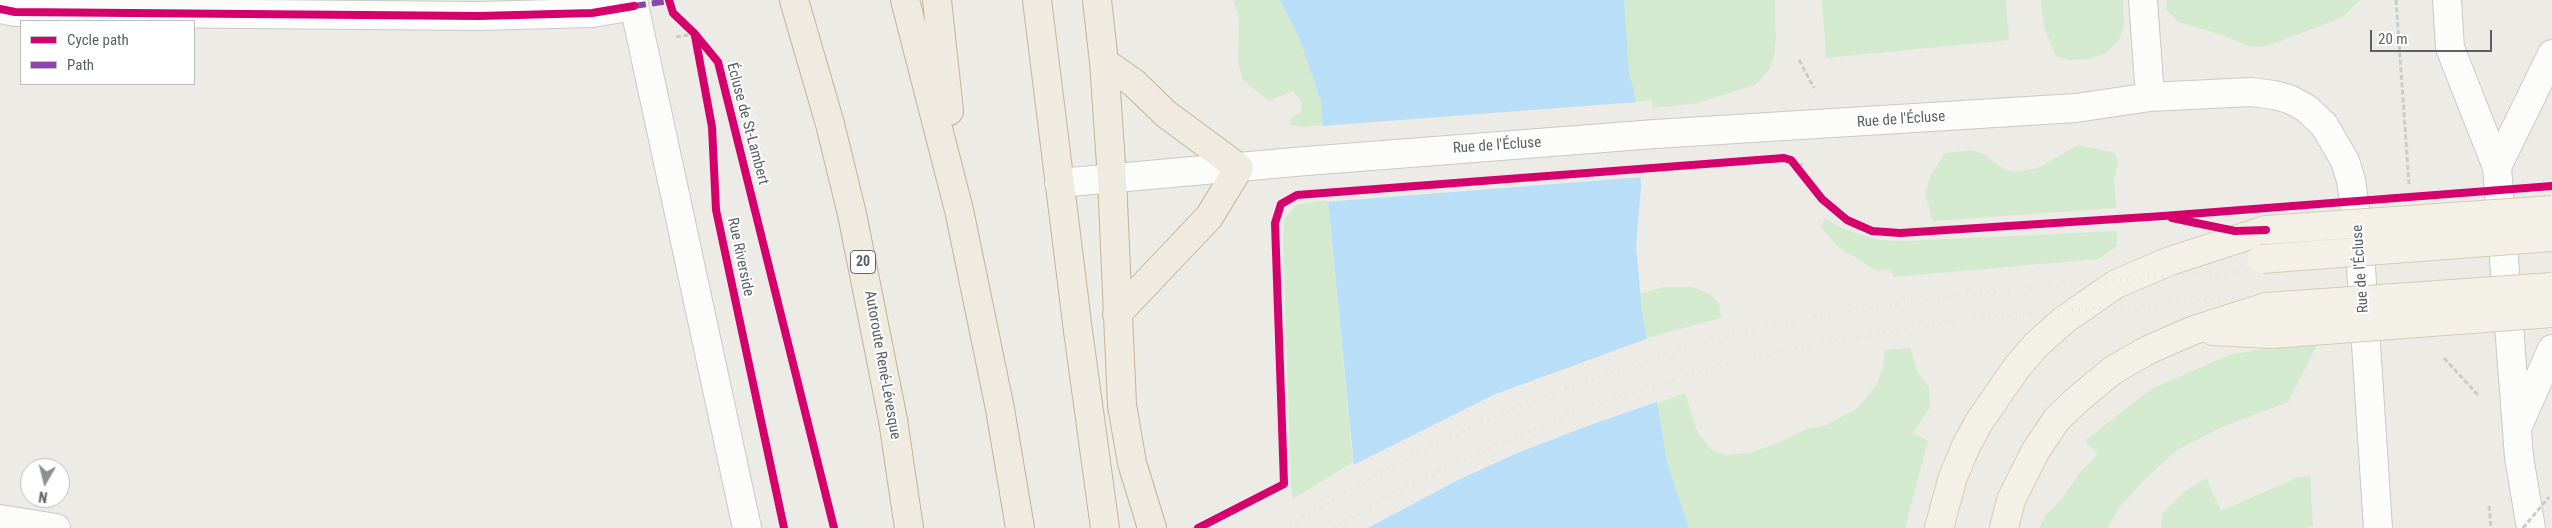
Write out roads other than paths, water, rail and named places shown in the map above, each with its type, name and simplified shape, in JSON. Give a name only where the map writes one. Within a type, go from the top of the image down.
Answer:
[{"type":"highway","name":"Autoroute René-Lévesque","points":[[794,0],[830,124],[852,214],[893,420],[909,528]]},
{"type":"highway","points":[[906,0],[959,210],[1000,409],[1020,528]]},
{"type":"highway","points":[[937,0],[959,210]]},
{"type":"highway","points":[[1037,0],[1059,183],[1105,528]]},
{"type":"highway","points":[[1097,0],[1104,62],[1112,179],[1120,380],[1126,439],[1139,491],[1152,528]]},
{"type":"highway","points":[[1104,62],[1134,83],[1166,114],[1239,168],[1209,217],[1117,314]]},
{"type":"main road","points":[[1939,528],[1946,495],[1966,446],[1999,391],[2036,345],[2064,320],[2116,284],[2170,261],[2266,230],[2552,210]]},
{"type":"main road","points":[[2208,248],[2262,259],[2552,237]]},
{"type":"main road","points":[[2004,528],[2016,489],[2036,450],[2058,419],[2113,370],[2148,350],[2194,330],[2266,307],[2552,286]]},
{"type":"main road","points":[[2194,330],[2272,334],[2552,313]]},
{"type":"street","points":[[2143,0],[2150,97]]},
{"type":"street","points":[[2447,0],[2450,48],[2497,167],[2519,457],[2531,528]]},
{"type":"street","points":[[0,9],[15,12],[488,16],[592,13],[634,3],[748,528]]},
{"type":"street","points":[[2497,167],[2552,54]]},
{"type":"street","name":"Rue de l'Écluse","points":[[1059,183],[1306,161],[1655,134],[2076,108],[2150,97],[2251,92],[2274,95],[2289,99],[2306,108],[2324,125],[2336,142],[2351,180],[2359,236],[2378,528]]},
{"type":"street","points":[[2517,429],[2552,349]]},
{"type":"street","points":[[0,519],[56,528]]},
{"type":"water","points":[[1280,0],[1624,0],[1629,73],[1635,96],[1641,186],[1636,247],[1642,311],[1667,462],[1689,528],[1360,528],[1328,200],[1321,102],[1299,37]]},
{"type":"railway","points":[[1284,528],[1391,467],[1480,423],[1524,404],[1626,366],[1720,338],[1780,323],[1948,296],[2093,282],[2552,249]]},
{"type":"railway","points":[[1334,528],[1397,491],[1585,407],[1716,366],[1831,341],[1950,322],[2026,314],[2552,273]]}]
